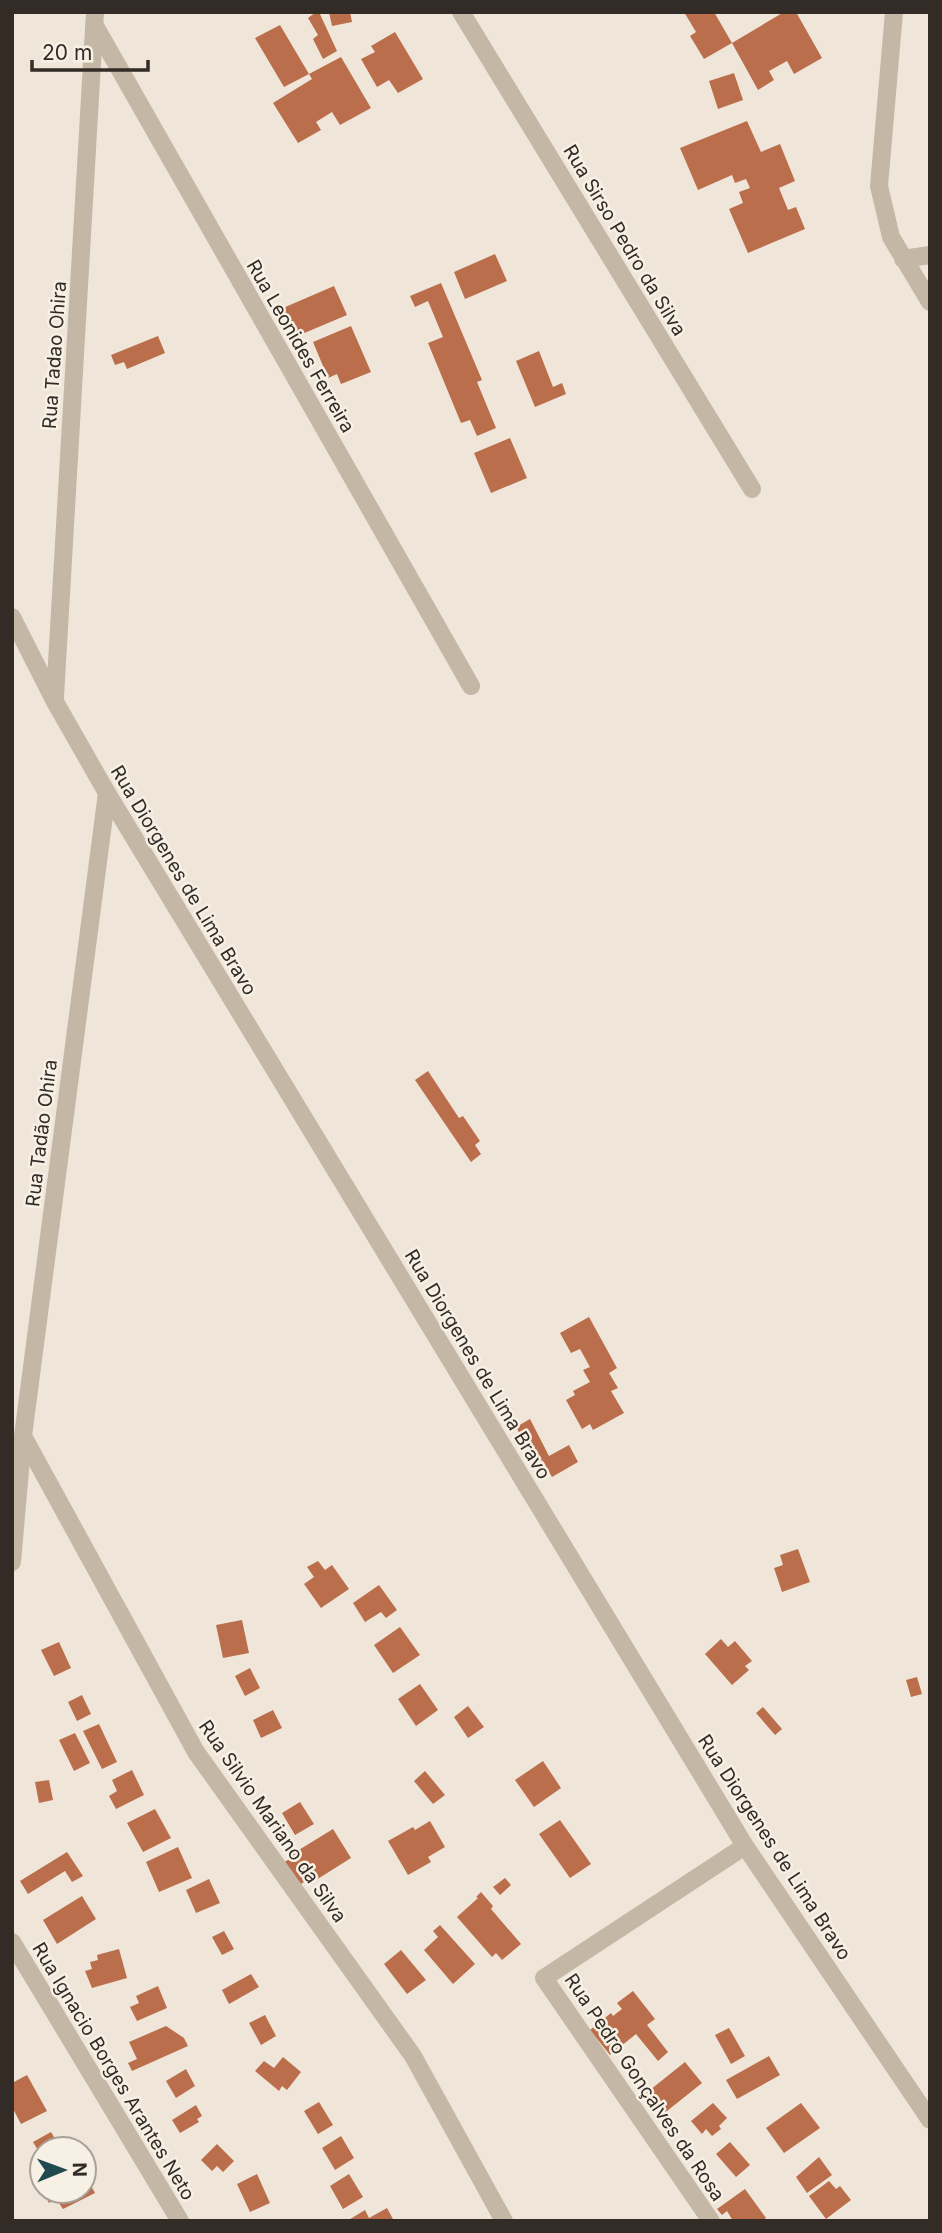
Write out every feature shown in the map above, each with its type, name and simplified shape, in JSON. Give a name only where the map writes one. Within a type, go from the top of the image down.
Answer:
[{"type":"street","name":"Rua Sirso Pedro da Silva","points":[[461,12],[752,489]]},
{"type":"street","points":[[894,12],[879,186],[891,237],[930,302]]},
{"type":"street","name":"Rua Leonides Ferreira","points":[[95,19],[471,686]]},
{"type":"street","name":"Rua Tadao Ohira","points":[[54,700],[95,19]]},
{"type":"street","points":[[903,259],[930,255]]},
{"type":"street","name":"Rua Diorgenes de Lima Bravo","points":[[12,617],[54,700],[107,793],[745,1846],[930,2120]]},
{"type":"street","name":"Rua Tadão Ohira","points":[[12,1562],[23,1436],[107,793]]},
{"type":"street","name":"Rua Silvio Mariano da Silva","points":[[23,1436],[196,1752],[413,2056],[504,2221]]},
{"type":"street","name":"Rua Pedro Gonçalves da Rosa","points":[[711,2221],[544,1978],[745,1846]]},
{"type":"street","name":"Rua Ignacio Borges Arantes Neto","points":[[12,1942],[180,2221]]},
{"type":"building","points":[[319,12],[337,51],[323,59],[313,39],[318,35],[308,18]]},
{"type":"building","points":[[329,12],[350,12],[352,22],[332,26]]},
{"type":"building","points":[[684,12],[714,12],[732,43],[704,59],[690,36],[696,32]]},
{"type":"building","points":[[784,12],[796,12],[822,58],[794,74],[787,61],[769,71],[774,80],[758,90],[732,43]]},
{"type":"building","points":[[280,25],[309,74],[284,87],[255,38]]},
{"type":"building","points":[[395,32],[423,79],[398,93],[389,80],[377,87],[361,59],[375,52],[371,46]]},
{"type":"building","points":[[341,57],[371,108],[340,125],[332,112],[316,122],[321,130],[298,143],[273,103],[312,79],[309,74]]},
{"type":"building","points":[[734,73],[743,100],[718,109],[709,81]]},
{"type":"building","points":[[747,121],[761,152],[780,144],[795,181],[779,188],[788,210],[796,207],[805,229],[748,253],[729,209],[743,203],[739,192],[750,188],[746,179],[735,183],[732,175],[698,190],[680,148]]},
{"type":"building","points":[[495,254],[507,281],[465,299],[454,272]]},
{"type":"building","points":[[441,283],[482,380],[477,382],[496,428],[477,436],[470,420],[461,423],[428,343],[443,337],[428,301],[415,307],[410,296]]},
{"type":"building","points":[[334,286],[347,315],[295,337],[283,308]]},
{"type":"building","points":[[351,326],[371,372],[341,384],[337,374],[328,378],[313,342]]},
{"type":"building","points":[[158,336],[165,353],[127,369],[124,362],[115,365],[111,355]]},
{"type":"building","points":[[539,351],[553,387],[562,383],[566,394],[535,407],[516,361]]},
{"type":"building","points":[[510,438],[527,478],[491,493],[474,453]]},
{"type":"building","points":[[428,1071],[459,1118],[463,1116],[480,1141],[475,1145],[481,1154],[471,1162],[415,1080]]},
{"type":"building","points":[[589,1317],[617,1368],[609,1373],[618,1388],[611,1391],[624,1413],[593,1430],[590,1424],[582,1429],[566,1400],[575,1395],[573,1391],[590,1382],[583,1370],[590,1367],[580,1349],[571,1353],[560,1333]]},
{"type":"building","points":[[530,1419],[549,1456],[569,1445],[578,1462],[552,1477],[542,1460],[537,1463],[516,1427]]},
{"type":"building","points":[[798,1549],[810,1582],[782,1592],[774,1568],[783,1565],[780,1555]]},
{"type":"building","points":[[318,1561],[325,1570],[332,1565],[349,1589],[321,1608],[304,1584],[314,1577],[307,1567]]},
{"type":"building","points":[[379,1585],[397,1610],[386,1618],[381,1612],[365,1622],[353,1603]]},
{"type":"building","points":[[242,1620],[249,1653],[223,1658],[216,1625]]},
{"type":"building","points":[[400,1627],[420,1655],[393,1673],[374,1645]]},
{"type":"building","points":[[721,1639],[728,1647],[735,1641],[752,1661],[745,1666],[749,1670],[732,1685],[705,1654]]},
{"type":"building","points":[[59,1642],[71,1668],[54,1676],[41,1650]]},
{"type":"building","points":[[250,1668],[260,1688],[245,1696],[235,1676]]},
{"type":"building","points":[[917,1677],[922,1694],[911,1697],[906,1680]]},
{"type":"building","points":[[420,1684],[438,1710],[416,1726],[398,1699]]},
{"type":"building","points":[[82,1695],[91,1714],[77,1721],[68,1702]]},
{"type":"building","points":[[468,1706],[484,1727],[468,1738],[454,1717]]},
{"type":"building","points":[[763,1707],[782,1729],[775,1735],[756,1713]]},
{"type":"building","points":[[273,1710],[282,1728],[261,1738],[253,1720]]},
{"type":"building","points":[[99,1724],[117,1762],[102,1769],[83,1731]]},
{"type":"building","points":[[75,1733],[90,1763],[74,1771],[59,1740]]},
{"type":"building","points":[[543,1761],[561,1788],[534,1807],[515,1780]]},
{"type":"building","points":[[132,1770],[144,1795],[116,1809],[109,1796],[117,1791],[112,1780]]},
{"type":"building","points":[[425,1771],[445,1795],[433,1804],[414,1781]]},
{"type":"building","points":[[49,1780],[53,1800],[39,1803],[35,1782]]},
{"type":"building","points":[[300,1802],[314,1824],[295,1835],[282,1813]]},
{"type":"building","points":[[155,1809],[171,1838],[143,1852],[127,1823]]},
{"type":"building","points":[[560,1820],[591,1864],[570,1878],[539,1834]]},
{"type":"building","points":[[430,1821],[445,1847],[428,1857],[431,1862],[408,1875],[388,1841]]},
{"type":"building","points":[[333,1829],[351,1858],[316,1880],[313,1876],[298,1886],[283,1863],[291,1858],[289,1856]]},
{"type":"building","points":[[178,1847],[192,1878],[159,1892],[146,1862]]},
{"type":"building","points":[[67,1852],[83,1876],[72,1882],[65,1871],[28,1894],[20,1881]]},
{"type":"building","points":[[505,1878],[511,1885],[500,1895],[493,1887]]},
{"type":"building","points":[[209,1879],[220,1903],[196,1913],[186,1890]]},
{"type":"building","points":[[481,1892],[493,1906],[491,1909],[521,1944],[502,1960],[496,1953],[492,1957],[457,1917]]},
{"type":"building","points":[[82,1896],[96,1919],[57,1944],[43,1920]]},
{"type":"building","points":[[440,1925],[475,1964],[453,1984],[424,1950],[438,1937],[433,1931]]},
{"type":"building","points":[[224,1931],[234,1949],[222,1955],[212,1937]]},
{"type":"building","points":[[119,1949],[127,1978],[92,1988],[85,1971],[92,1969],[90,1962],[98,1960],[97,1955]]},
{"type":"building","points":[[401,1950],[426,1980],[407,1994],[384,1964]]},
{"type":"building","points":[[251,1974],[259,1987],[229,2004],[222,1990]]},
{"type":"building","points":[[158,1986],[167,2008],[137,2021],[130,2007],[139,2003],[136,1996]]},
{"type":"building","points":[[633,1991],[655,2019],[647,2025],[668,2052],[658,2061],[636,2034],[610,2055],[590,2030],[611,2013],[613,2016],[622,2009],[617,2003]]},
{"type":"building","points":[[265,2015],[276,2036],[261,2045],[249,2023]]},
{"type":"building","points":[[166,2026],[184,2038],[188,2046],[132,2071],[128,2063],[137,2059],[129,2042]]},
{"type":"building","points":[[729,2028],[745,2056],[731,2064],[715,2035]]},
{"type":"building","points":[[769,2056],[780,2075],[737,2099],[726,2080]]},
{"type":"building","points":[[283,2057],[301,2072],[287,2090],[282,2086],[279,2091],[255,2071],[264,2061],[274,2068]]},
{"type":"building","points":[[685,2062],[702,2083],[662,2115],[645,2094]]},
{"type":"building","points":[[186,2069],[195,2086],[176,2098],[166,2081]]},
{"type":"building","points":[[27,2075],[47,2111],[21,2124],[12,2107],[12,2083]]},
{"type":"building","points":[[319,2102],[333,2125],[318,2134],[304,2111]]},
{"type":"building","points":[[713,2103],[727,2118],[719,2126],[721,2129],[712,2136],[706,2129],[702,2134],[691,2121]]},
{"type":"building","points":[[801,2103],[820,2128],[784,2153],[766,2128]]},
{"type":"building","points":[[196,2105],[202,2116],[197,2119],[199,2122],[180,2133],[172,2120]]},
{"type":"building","points":[[341,2136],[354,2158],[335,2170],[322,2148]]},
{"type":"building","points":[[730,2142],[750,2165],[736,2177],[716,2154]]},
{"type":"building","points":[[217,2144],[234,2161],[223,2172],[217,2166],[212,2171],[201,2160]]},
{"type":"building","points":[[819,2157],[832,2175],[807,2193],[796,2177]]},
{"type":"building","points":[[257,2174],[270,2203],[250,2212],[237,2184]]},
{"type":"building","points":[[349,2174],[363,2197],[343,2209],[330,2186]]},
{"type":"building","points":[[829,2181],[836,2189],[840,2186],[851,2200],[826,2219],[809,2196]]},
{"type":"building","points":[[745,2189],[766,2218],[762,2221],[733,2221],[727,2211],[722,2215],[717,2209]]},
{"type":"building","points":[[387,2208],[394,2221],[347,2221],[365,2210],[369,2218]]}]
